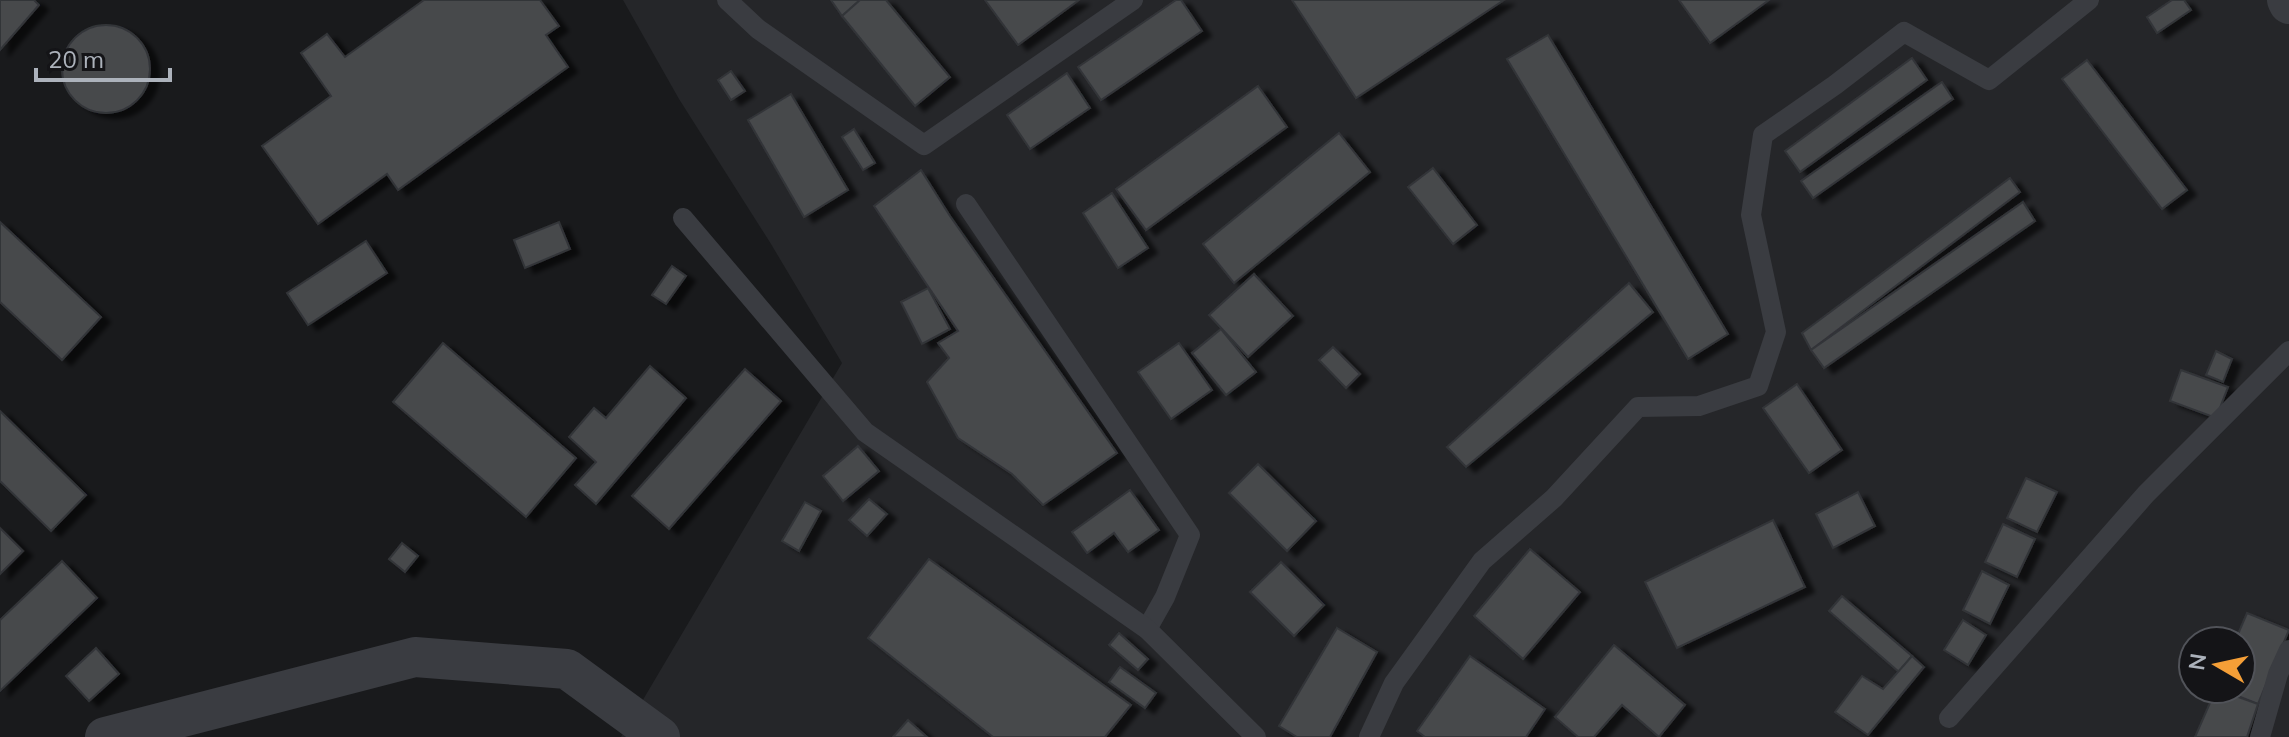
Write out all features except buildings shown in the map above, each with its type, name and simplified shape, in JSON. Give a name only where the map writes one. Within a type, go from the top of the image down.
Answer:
[{"type":"street","points":[[105,737],[415,657],[567,669],[660,737]]},
{"type":"lane","points":[[727,0],[758,29],[924,145],[1133,0]]},
{"type":"lane","points":[[1369,737],[1394,683],[1482,561],[1554,498],[1638,407],[1699,406],[1758,386],[1776,332],[1751,215],[1763,135],[1904,32],[1989,80],[2089,0]]},
{"type":"lane","points":[[966,204],[1190,535],[1165,597],[1147,629]]},
{"type":"lane","points":[[683,218],[865,432],[1147,629],[1256,737]]},
{"type":"lane","points":[[1949,718],[2146,494],[2289,351]]},
{"type":"lane","points":[[2260,737],[2278,674],[2289,650]]},
{"type":"shaded area","points":[[623,0],[2289,0],[2289,737],[621,737],[842,363],[679,99]]}]
